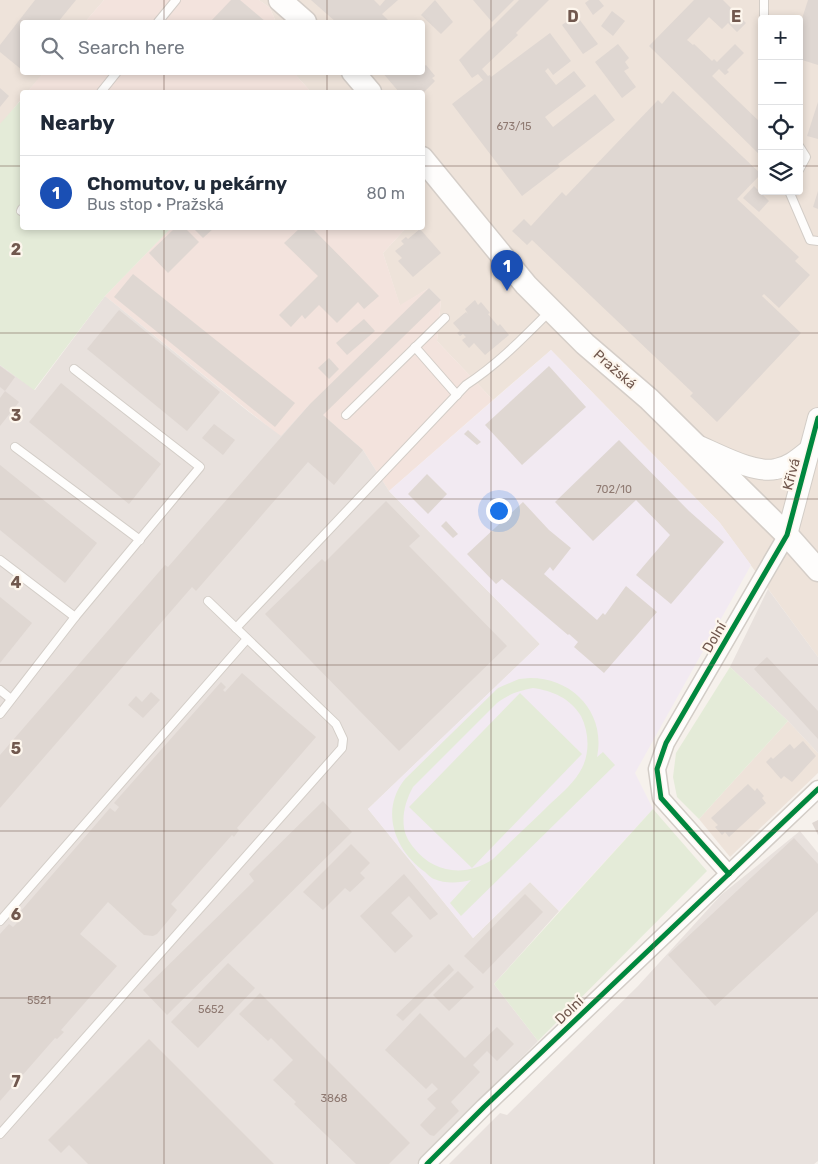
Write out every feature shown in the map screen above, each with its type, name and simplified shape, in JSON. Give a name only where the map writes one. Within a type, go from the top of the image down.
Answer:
[{"type":"main road","points":[[280,0],[303,20]]},
{"type":"main road","points":[[356,75],[368,90]]},
{"type":"main road","name":"Pražská","points":[[425,162],[526,285],[585,344],[650,400],[787,535],[818,570]]},
{"type":"street","name":"Křivá","points":[[787,535],[818,418]]},
{"type":"street","points":[[695,444],[738,463],[774,470],[789,465],[809,450]]},
{"type":"street","name":"Dolní","points":[[729,874],[661,798],[658,769],[666,743],[787,535]]},
{"type":"street","name":"Dolní","points":[[427,1164],[491,1100],[818,789]]},
{"type":"lane","points":[[160,20],[176,0]]},
{"type":"lane","points":[[764,0],[764,15]]},
{"type":"lane","points":[[103,90],[115,75]]},
{"type":"lane","points":[[791,195],[810,240],[818,241]]},
{"type":"lane","points":[[236,628],[466,385],[488,370],[519,343],[551,310]]},
{"type":"lane","points":[[346,415],[445,318]]},
{"type":"lane","points":[[415,347],[457,395]]},
{"type":"lane","points":[[0,714],[75,617],[200,467],[74,369]]},
{"type":"lane","points":[[15,447],[140,540]]},
{"type":"lane","points":[[0,560],[75,617]]},
{"type":"lane","points":[[0,1134],[342,748],[343,739],[336,724],[208,601]]},
{"type":"lane","points":[[0,922],[247,639]]},
{"type":"lane","points":[[0,690],[11,699]]},
{"type":"shaded area","points":[[0,0],[104,0],[87,20],[20,20],[20,75],[42,75],[29,90],[20,90],[20,101],[0,126]]},
{"type":"shaded area","points":[[104,0],[259,0],[270,8],[275,20],[87,20]]},
{"type":"shaded area","points":[[259,0],[818,0],[818,657],[720,523],[551,350],[493,400],[437,341],[441,300],[429,288],[400,306],[383,253],[404,230],[425,230],[425,90],[309,90],[296,75],[425,75],[425,20],[275,20],[270,8]]},
{"type":"shaded area","points":[[41,75],[296,75],[309,90],[29,90]]},
{"type":"shaded area","points":[[169,230],[404,230],[383,253],[400,305],[429,288],[441,300],[437,341],[493,400],[389,491],[363,450],[310,404],[281,437],[105,296]]},
{"type":"shaded area","points":[[105,296],[281,436],[310,404],[363,450],[389,491],[540,644],[368,809],[473,938],[530,882],[559,911],[494,984],[538,1041],[417,1164],[0,1164],[0,365],[35,390]]},
{"type":"shaded area","points":[[551,350],[720,523],[751,565],[635,773],[653,809],[559,911],[530,882],[473,938],[368,809],[540,644],[389,491]]},
{"type":"shaded area","points":[[768,589],[818,657],[818,753],[788,721],[730,667]]},
{"type":"shaded area","points":[[788,721],[818,753],[818,773],[730,857],[699,819]]},
{"type":"shaded area","points":[[800,831],[818,853],[818,1161],[814,1164],[449,1164],[500,1113],[507,1115],[638,986],[721,895]]},
{"type":"green space","points":[[20,101],[20,230],[169,230],[105,296],[34,390],[0,365],[0,124]]},
{"type":"green space","points":[[730,667],[788,721],[699,819],[677,797],[673,777],[676,753]]},
{"type":"green space","points":[[519,679],[546,680],[560,684],[573,692],[583,701],[597,727],[599,741],[597,757],[603,752],[615,765],[461,916],[450,903],[471,880],[462,882],[438,881],[430,877],[414,863],[398,841],[392,816],[393,804],[397,791],[405,779],[498,688]],"holes":[[[533,688],[554,693],[572,704],[584,722],[587,735],[587,749],[585,762],[579,773],[572,783],[493,859],[472,869],[462,870],[441,868],[431,863],[414,848],[405,831],[404,812],[413,787],[497,703],[518,692]]]},
{"type":"green space","points":[[520,693],[582,754],[472,868],[409,807]]},
{"type":"green space","points":[[653,809],[707,871],[538,1041],[494,984]]},
{"type":"building","points":[[35,0],[76,0],[60,20],[20,20],[20,68],[0,52],[0,45]]},
{"type":"building","points":[[231,0],[240,0],[264,20],[212,20]]},
{"type":"building","points":[[311,0],[374,0],[380,6],[385,0],[398,0],[382,14],[388,20],[334,20]]},
{"type":"building","points":[[435,0],[453,22],[441,34],[421,15]]},
{"type":"building","points":[[473,0],[514,0],[492,22]]},
{"type":"building","points":[[519,0],[549,0],[516,33],[518,35],[482,69],[491,77],[550,33],[571,61],[553,75],[548,68],[545,71],[556,85],[574,71],[586,86],[545,117],[553,127],[595,94],[615,120],[558,164],[560,167],[522,196],[452,104],[483,80],[478,74],[472,78],[459,60]]},
{"type":"building","points":[[589,0],[599,0],[604,6],[593,15],[585,3]]},
{"type":"building","points":[[694,0],[723,0],[746,23],[737,32],[728,23],[722,29],[709,17],[687,40],[712,61],[714,59],[717,62],[735,44],[744,53],[727,70],[729,72],[725,75],[719,69],[712,76],[758,120],[758,153],[649,46]]},
{"type":"building","points":[[808,0],[818,0],[818,65],[803,60],[803,16]]},
{"type":"building","points":[[612,11],[625,21],[613,36],[601,26]]},
{"type":"building","points":[[576,15],[598,44],[583,54],[562,25]]},
{"type":"building","points":[[618,44],[629,58],[625,62],[629,68],[624,71],[636,87],[622,98],[595,62]]},
{"type":"building","points":[[425,66],[435,76],[432,78],[435,81],[425,91],[397,90],[385,75],[425,75]]},
{"type":"building","points":[[0,88],[9,96],[0,107]]},
{"type":"building","points":[[673,91],[758,171],[758,177],[737,199],[799,257],[795,261],[810,275],[779,308],[764,294],[762,296],[801,333],[717,422],[690,396],[693,393],[532,240],[527,245],[512,231],[524,219],[531,226],[562,192],[566,196],[658,100],[662,104]]},
{"type":"building","points":[[818,102],[818,139],[807,136]]},
{"type":"building","points":[[754,186],[758,190],[758,195],[763,195],[769,201],[759,212],[743,198]]},
{"type":"building","points":[[818,191],[818,209],[813,207]]},
{"type":"building","points":[[173,230],[187,230],[199,242],[168,273],[149,253]]},
{"type":"building","points":[[195,230],[212,230],[203,238]]},
{"type":"building","points":[[298,230],[314,230],[379,296],[364,309],[358,302],[337,323],[319,305],[305,319],[302,315],[291,327],[279,315],[318,276],[284,243]]},
{"type":"building","points":[[421,230],[441,253],[413,277],[398,261],[402,258],[395,251],[404,244],[401,241],[406,237],[408,239]]},
{"type":"building","points":[[133,274],[295,403],[275,427],[114,297]]},
{"type":"building","points":[[429,288],[441,300],[323,415],[363,450],[334,485],[308,462],[196,591],[192,587],[0,808],[0,755],[165,565],[168,567],[310,404]]},
{"type":"building","points":[[475,300],[478,305],[481,302],[498,326],[500,324],[509,335],[485,355],[474,343],[469,348],[462,340],[466,337],[463,334],[460,336],[457,333],[460,331],[453,323],[466,312],[468,314],[465,309]]},
{"type":"building","points":[[119,310],[220,392],[187,431],[87,349]]},
{"type":"building","points":[[364,319],[375,331],[347,355],[336,343]]},
{"type":"building","points":[[329,358],[339,369],[329,379],[318,368]]},
{"type":"building","points":[[0,366],[15,377],[5,391],[0,387]]},
{"type":"building","points":[[549,366],[586,407],[522,465],[485,425]]},
{"type":"building","points":[[61,383],[161,464],[129,504],[29,422]]},
{"type":"building","points":[[5,391],[19,402],[0,426],[0,398]]},
{"type":"building","points":[[214,424],[235,440],[223,455],[202,438]]},
{"type":"building","points":[[468,430],[481,442],[477,445],[464,434]]},
{"type":"building","points":[[619,440],[689,511],[724,542],[671,604],[636,575],[670,535],[636,500],[593,541],[555,502]]},
{"type":"building","points":[[0,465],[97,543],[65,583],[0,530]]},
{"type":"building","points":[[427,474],[447,494],[428,514],[408,494]]},
{"type":"building","points":[[386,501],[420,536],[409,546],[507,646],[399,751],[265,614],[322,559],[325,562]]},
{"type":"building","points":[[523,502],[549,530],[571,548],[553,571],[550,567],[544,574],[597,620],[603,613],[605,615],[626,586],[657,612],[604,673],[574,647],[578,642],[569,634],[502,579],[496,584],[467,554]]},
{"type":"building","points":[[446,521],[458,534],[453,538],[441,526]]},
{"type":"building","points":[[0,597],[32,623],[0,663]]},
{"type":"building","points":[[767,657],[818,711],[818,739],[754,669]]},
{"type":"building","points":[[242,673],[316,737],[237,828],[239,830],[234,837],[232,835],[171,904],[177,910],[157,934],[153,936],[144,935],[108,902],[80,934],[117,966],[61,1030],[64,1032],[57,1039],[55,1038],[0,1101],[0,934],[9,924],[13,927],[17,923],[13,920],[110,808],[115,812],[119,807],[114,803],[221,682],[226,687],[223,690],[225,692]]},
{"type":"building","points":[[151,692],[160,700],[143,718],[128,705],[136,696],[142,702]]},
{"type":"building","points":[[803,741],[816,756],[792,782],[784,776],[781,779],[766,762],[771,757],[773,759],[790,744],[794,749]]},
{"type":"building","points":[[748,784],[755,791],[757,788],[764,796],[762,798],[766,803],[729,837],[725,832],[722,835],[715,827],[718,825],[711,818]]},
{"type":"building","points":[[323,801],[352,832],[167,1015],[143,990],[254,881],[249,874]]},
{"type":"building","points":[[818,820],[818,835],[812,823]]},
{"type":"building","points":[[794,838],[818,864],[818,911],[715,1006],[668,955]]},
{"type":"building","points":[[351,844],[370,863],[360,873],[365,878],[350,892],[345,888],[323,910],[303,892]]},
{"type":"building","points":[[404,874],[438,914],[430,920],[409,896],[391,913],[413,936],[395,953],[360,916]]},
{"type":"building","points":[[525,894],[543,912],[483,974],[464,956]]},
{"type":"building","points":[[228,963],[255,988],[198,1048],[171,1022]]},
{"type":"building","points":[[449,964],[454,970],[403,1021],[396,1015]]},
{"type":"building","points":[[458,971],[474,987],[449,1011],[433,995]]},
{"type":"building","points":[[260,993],[410,1143],[389,1164],[356,1164],[294,1104],[296,1102],[273,1080],[293,1060],[271,1038],[268,1041],[239,1014]]},
{"type":"building","points":[[420,1013],[465,1058],[497,1027],[514,1044],[497,1061],[487,1051],[473,1065],[480,1072],[451,1102],[459,1111],[434,1136],[430,1135],[420,1125],[436,1108],[427,1099],[438,1089],[432,1083],[426,1089],[385,1050]]},
{"type":"building","points":[[149,1039],[274,1164],[88,1164],[69,1145],[61,1153],[48,1140]]},
{"type":"cycle path","points":[[729,874],[661,798],[657,769],[666,743],[787,535],[818,418]]},
{"type":"cycle path","points":[[427,1164],[484,1107],[818,789]]},
{"type":"place","name":"Chomutov, u pekárny","points":[[507,291]]}]
